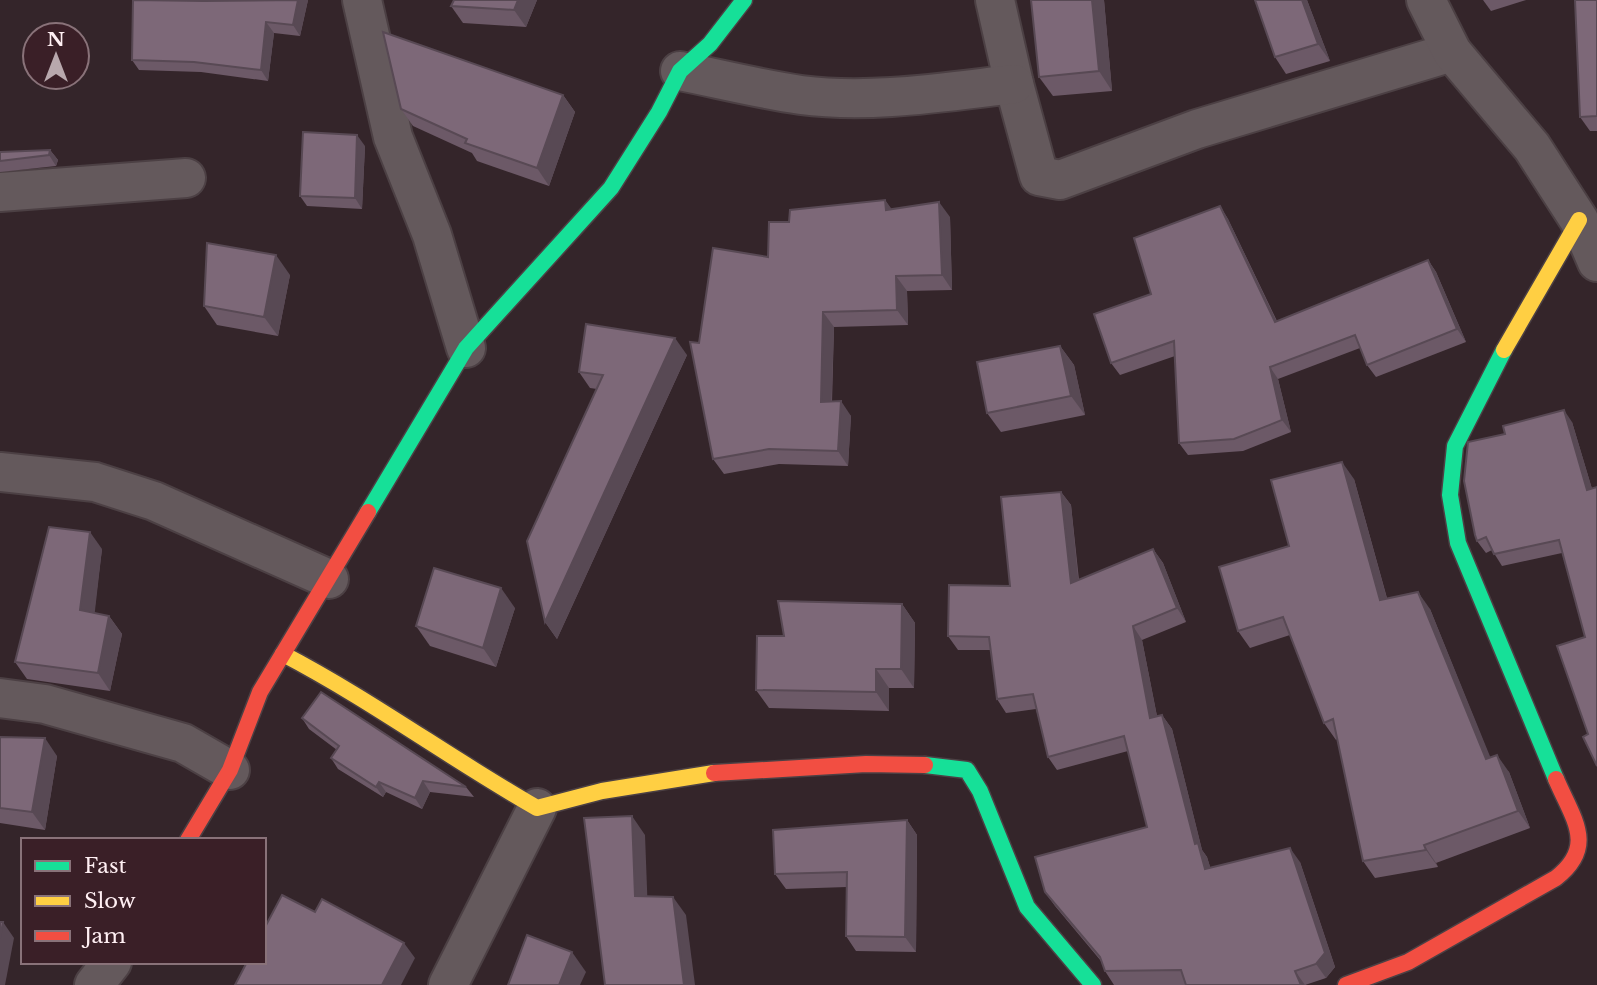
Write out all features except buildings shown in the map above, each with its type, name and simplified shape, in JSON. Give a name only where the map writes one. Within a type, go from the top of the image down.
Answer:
[{"type":"street","points":[[362,0],[393,137],[432,235],[466,348]]},
{"type":"street","points":[[189,838],[230,769],[261,692],[466,348],[611,187],[659,112],[680,71],[710,44],[744,0]]},
{"type":"street","points":[[995,0],[1039,176],[1060,180],[1197,129],[1452,52]]},
{"type":"street","points":[[1426,0],[1452,52],[1532,147],[1579,220],[1597,262]]},
{"type":"street","points":[[680,71],[801,94],[835,97],[927,94],[1014,84]]},
{"type":"street","points":[[0,192],[186,178]]},
{"type":"street","points":[[1346,985],[1408,962],[1556,878],[1577,862],[1581,850],[1580,835],[1458,543],[1451,495],[1455,446],[1488,378],[1579,220]]},
{"type":"street","points":[[0,472],[95,482],[155,501],[329,579]]},
{"type":"street","points":[[283,654],[351,690],[474,772],[537,808],[602,791],[730,771],[866,764],[948,766],[967,771],[980,791],[1027,907],[1093,985]]},
{"type":"street","points":[[0,698],[45,704],[183,743],[230,769]]},
{"type":"street","points":[[448,985],[537,808]]},
{"type":"street","points":[[94,985],[111,964]]},
{"type":"traffic: fast","points":[[368,512],[466,348],[611,188],[659,112],[680,71],[710,44],[744,0]]},
{"type":"traffic: fast","points":[[1504,350],[1455,446],[1450,495],[1458,543],[1556,779]]},
{"type":"traffic: fast","points":[[925,765],[967,770],[980,791],[1027,907],[1093,985]]},
{"type":"traffic: slow","points":[[1504,350],[1579,220]]},
{"type":"traffic: slow","points":[[283,654],[537,808],[602,791],[714,773]]},
{"type":"traffic: jam","points":[[189,838],[230,770],[260,692],[368,512]]},
{"type":"traffic: jam","points":[[714,773],[866,764],[925,765]]},
{"type":"traffic: jam","points":[[1346,985],[1408,962],[1556,878],[1576,855],[1578,843],[1574,819],[1556,779]]}]
